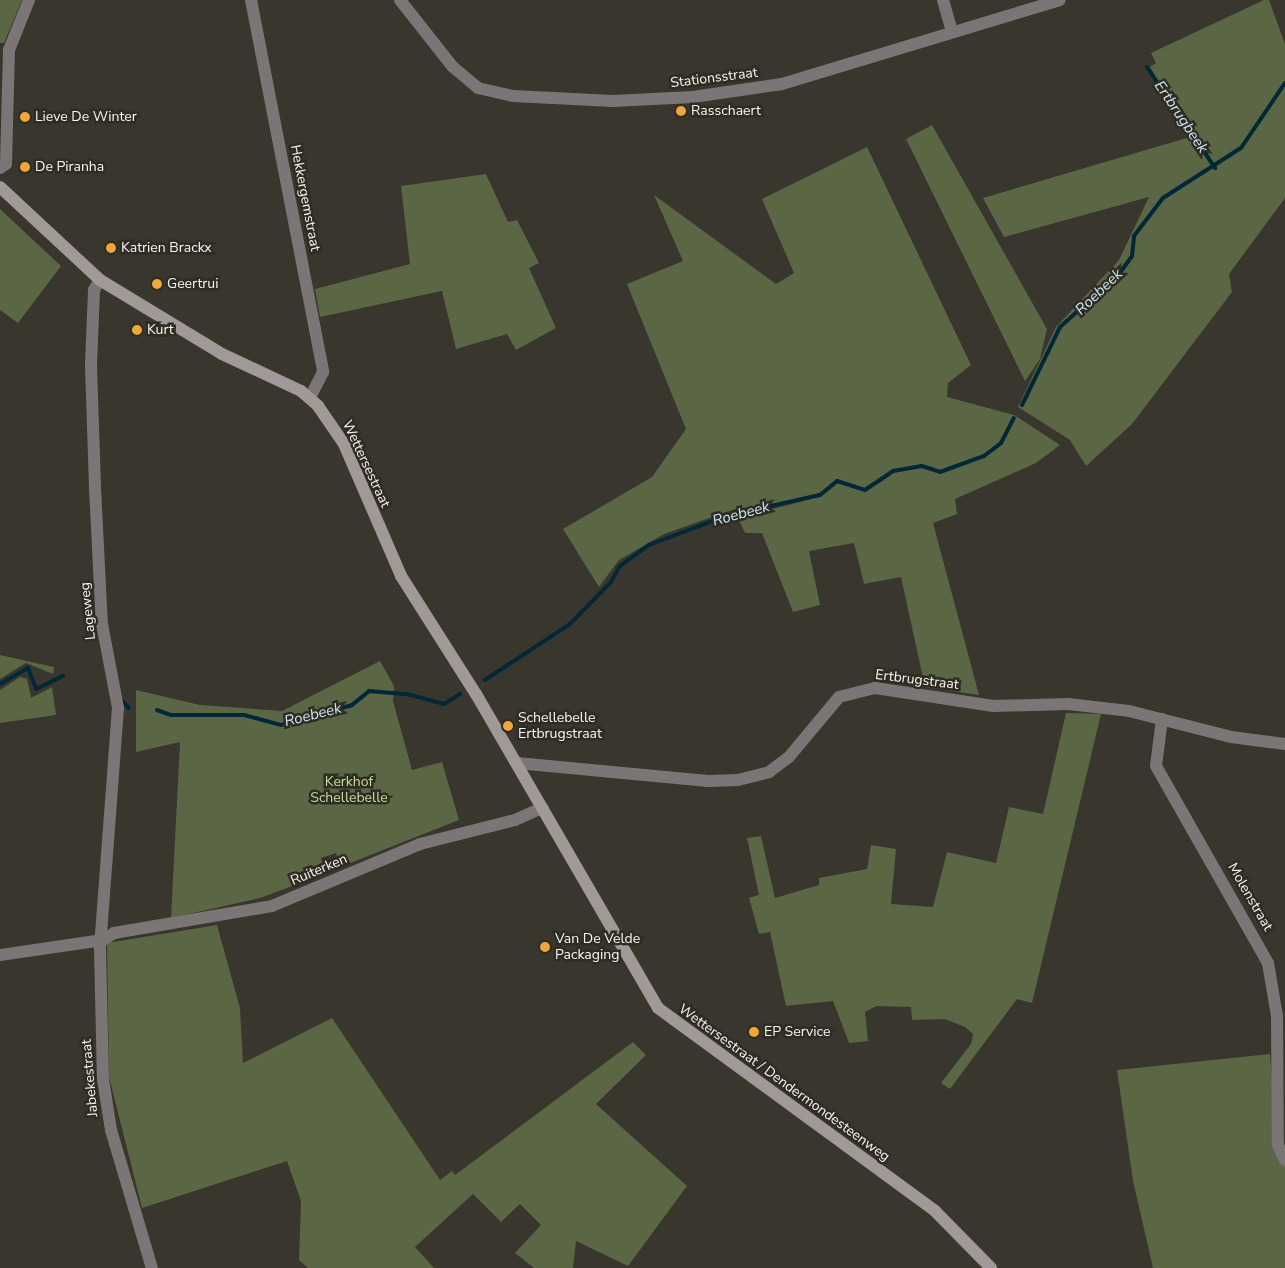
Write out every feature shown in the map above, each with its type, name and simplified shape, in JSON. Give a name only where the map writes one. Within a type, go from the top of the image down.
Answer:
[{"type":"main road","name":"Wettersestraat","points":[[0,187],[10,199],[100,280],[171,326],[310,397],[344,444],[401,576],[517,763],[542,808]]},
{"type":"main road","name":"Wettersestraat / Dendermondesteenweg","points":[[542,808],[658,1008],[935,1212],[992,1268]]},
{"type":"street","points":[[0,168],[6,164],[4,50],[29,0]]},
{"type":"street","name":"Hekkergemstraat","points":[[251,0],[323,372],[310,397]]},
{"type":"street","name":"Stationsstraat","points":[[400,0],[453,67],[478,88],[550,100],[693,98],[782,84],[1060,0]]},
{"type":"street","points":[[943,0],[952,32]]},
{"type":"street","name":"Lageweg","points":[[100,280],[94,290],[92,339],[93,450],[102,624],[118,708],[103,940]]},
{"type":"street","name":"Ertbrugstraat","points":[[517,763],[708,781],[738,780],[769,772],[790,757],[839,697],[874,688],[994,706],[1068,704],[1162,719],[1285,744]]},
{"type":"street","name":"Molenstraat","points":[[1162,719],[1156,766],[1268,963],[1277,1016],[1277,1135],[1285,1160]]},
{"type":"street","name":"Ruiterken","points":[[0,955],[103,940],[114,933],[272,906],[420,844],[542,808]]},
{"type":"street","name":"Jabekestraat","points":[[103,940],[100,1019],[106,1107],[152,1268]]},
{"type":"green space","points":[[0,0],[22,0],[4,43],[0,43]]},
{"type":"green space","points":[[1264,0],[1269,0],[1285,44],[1285,198],[1229,274],[1232,292],[1132,424],[1086,466],[1070,440],[1018,407],[1056,327],[1119,260],[1149,197],[1004,237],[983,198],[1190,137],[1150,67],[1156,63],[1151,53]]},
{"type":"green space","points":[[932,125],[1047,329],[1040,359],[1025,381],[906,139]]},
{"type":"green space","points":[[867,147],[971,365],[948,383],[947,397],[1014,415],[1060,445],[1036,463],[955,499],[957,514],[933,523],[979,695],[925,687],[901,577],[864,584],[854,543],[809,551],[820,605],[793,612],[762,533],[745,533],[738,518],[815,498],[735,509],[664,534],[619,560],[599,587],[563,529],[652,477],[686,429],[627,284],[683,261],[654,195],[776,284],[794,273],[762,199]]},
{"type":"green space","points":[[486,174],[508,222],[517,220],[539,263],[529,268],[556,328],[516,350],[507,334],[456,349],[442,291],[320,317],[315,289],[410,264],[401,186]]},
{"type":"green space","points":[[0,209],[61,266],[18,323],[0,310]]},
{"type":"green space","points":[[0,655],[54,667],[53,674],[26,663],[0,679]]},
{"type":"green space","name":"Kerkhof Schellebelle","points":[[380,661],[394,686],[393,701],[412,770],[442,762],[459,820],[340,867],[336,853],[321,858],[325,874],[260,898],[171,918],[180,742],[136,752],[136,690],[200,705],[282,711]]},
{"type":"green space","points":[[20,677],[27,679],[31,698],[52,687],[56,715],[0,723],[0,690]]},
{"type":"green space","points":[[1066,713],[1101,714],[1032,1003],[1017,999],[950,1089],[941,1083],[971,1044],[973,1034],[965,1027],[945,1019],[912,1020],[911,1007],[876,1006],[865,1012],[868,1041],[849,1043],[833,1001],[786,1006],[770,932],[759,934],[749,898],[759,895],[747,838],[761,836],[775,898],[819,885],[819,878],[867,869],[871,845],[896,849],[891,904],[933,907],[947,852],[996,863],[1009,807],[1043,814]]},
{"type":"green space","points":[[217,925],[240,1008],[243,1063],[332,1018],[440,1180],[452,1171],[455,1175],[633,1042],[646,1055],[596,1104],[687,1186],[628,1266],[576,1241],[573,1268],[534,1268],[515,1253],[541,1225],[520,1204],[501,1222],[473,1194],[415,1247],[434,1268],[308,1268],[299,1260],[301,1201],[287,1161],[142,1208],[109,1077],[107,943]]},
{"type":"green space","points":[[1270,1054],[1279,1161],[1285,1161],[1285,1268],[1153,1268],[1133,1181],[1117,1070]]},
{"type":"waterway","name":"Ertbrugbeek","points":[[1147,67],[1215,168]]},
{"type":"waterway","name":"Roebeek","points":[[1022,405],[1060,327],[1119,274],[1132,256],[1134,236],[1163,198],[1241,148],[1285,83]]},
{"type":"waterway","name":"Roebeek","points":[[485,680],[570,624],[611,582],[620,566],[649,545],[726,516],[820,495],[837,481],[865,490],[893,471],[922,466],[940,472],[984,456],[1001,443],[1014,418]]},
{"type":"waterway","name":"Roebeek","points":[[0,684],[28,668],[36,689],[63,676]]},
{"type":"waterway","name":"Roebeek","points":[[157,710],[171,715],[244,715],[281,725],[352,705],[369,691],[407,694],[444,704],[460,694]]},
{"type":"waterway","name":"Roebeek","points":[[121,700],[129,708]]},
{"type":"place","name":"Rasschaert","points":[[681,111]]},
{"type":"place","name":"Lieve De Winter","points":[[25,117]]},
{"type":"place","name":"De Piranha","points":[[25,167]]},
{"type":"place","name":"Katrien Brackx","points":[[111,248]]},
{"type":"place","name":"Geertrui","points":[[157,284]]},
{"type":"place","name":"Kurt","points":[[137,330]]},
{"type":"place","name":"Schellebelle Ertbrugstraat","points":[[508,726]]},
{"type":"place","name":"Van De Velde Packaging","points":[[545,947]]},
{"type":"place","name":"EP Service","points":[[754,1032]]}]
